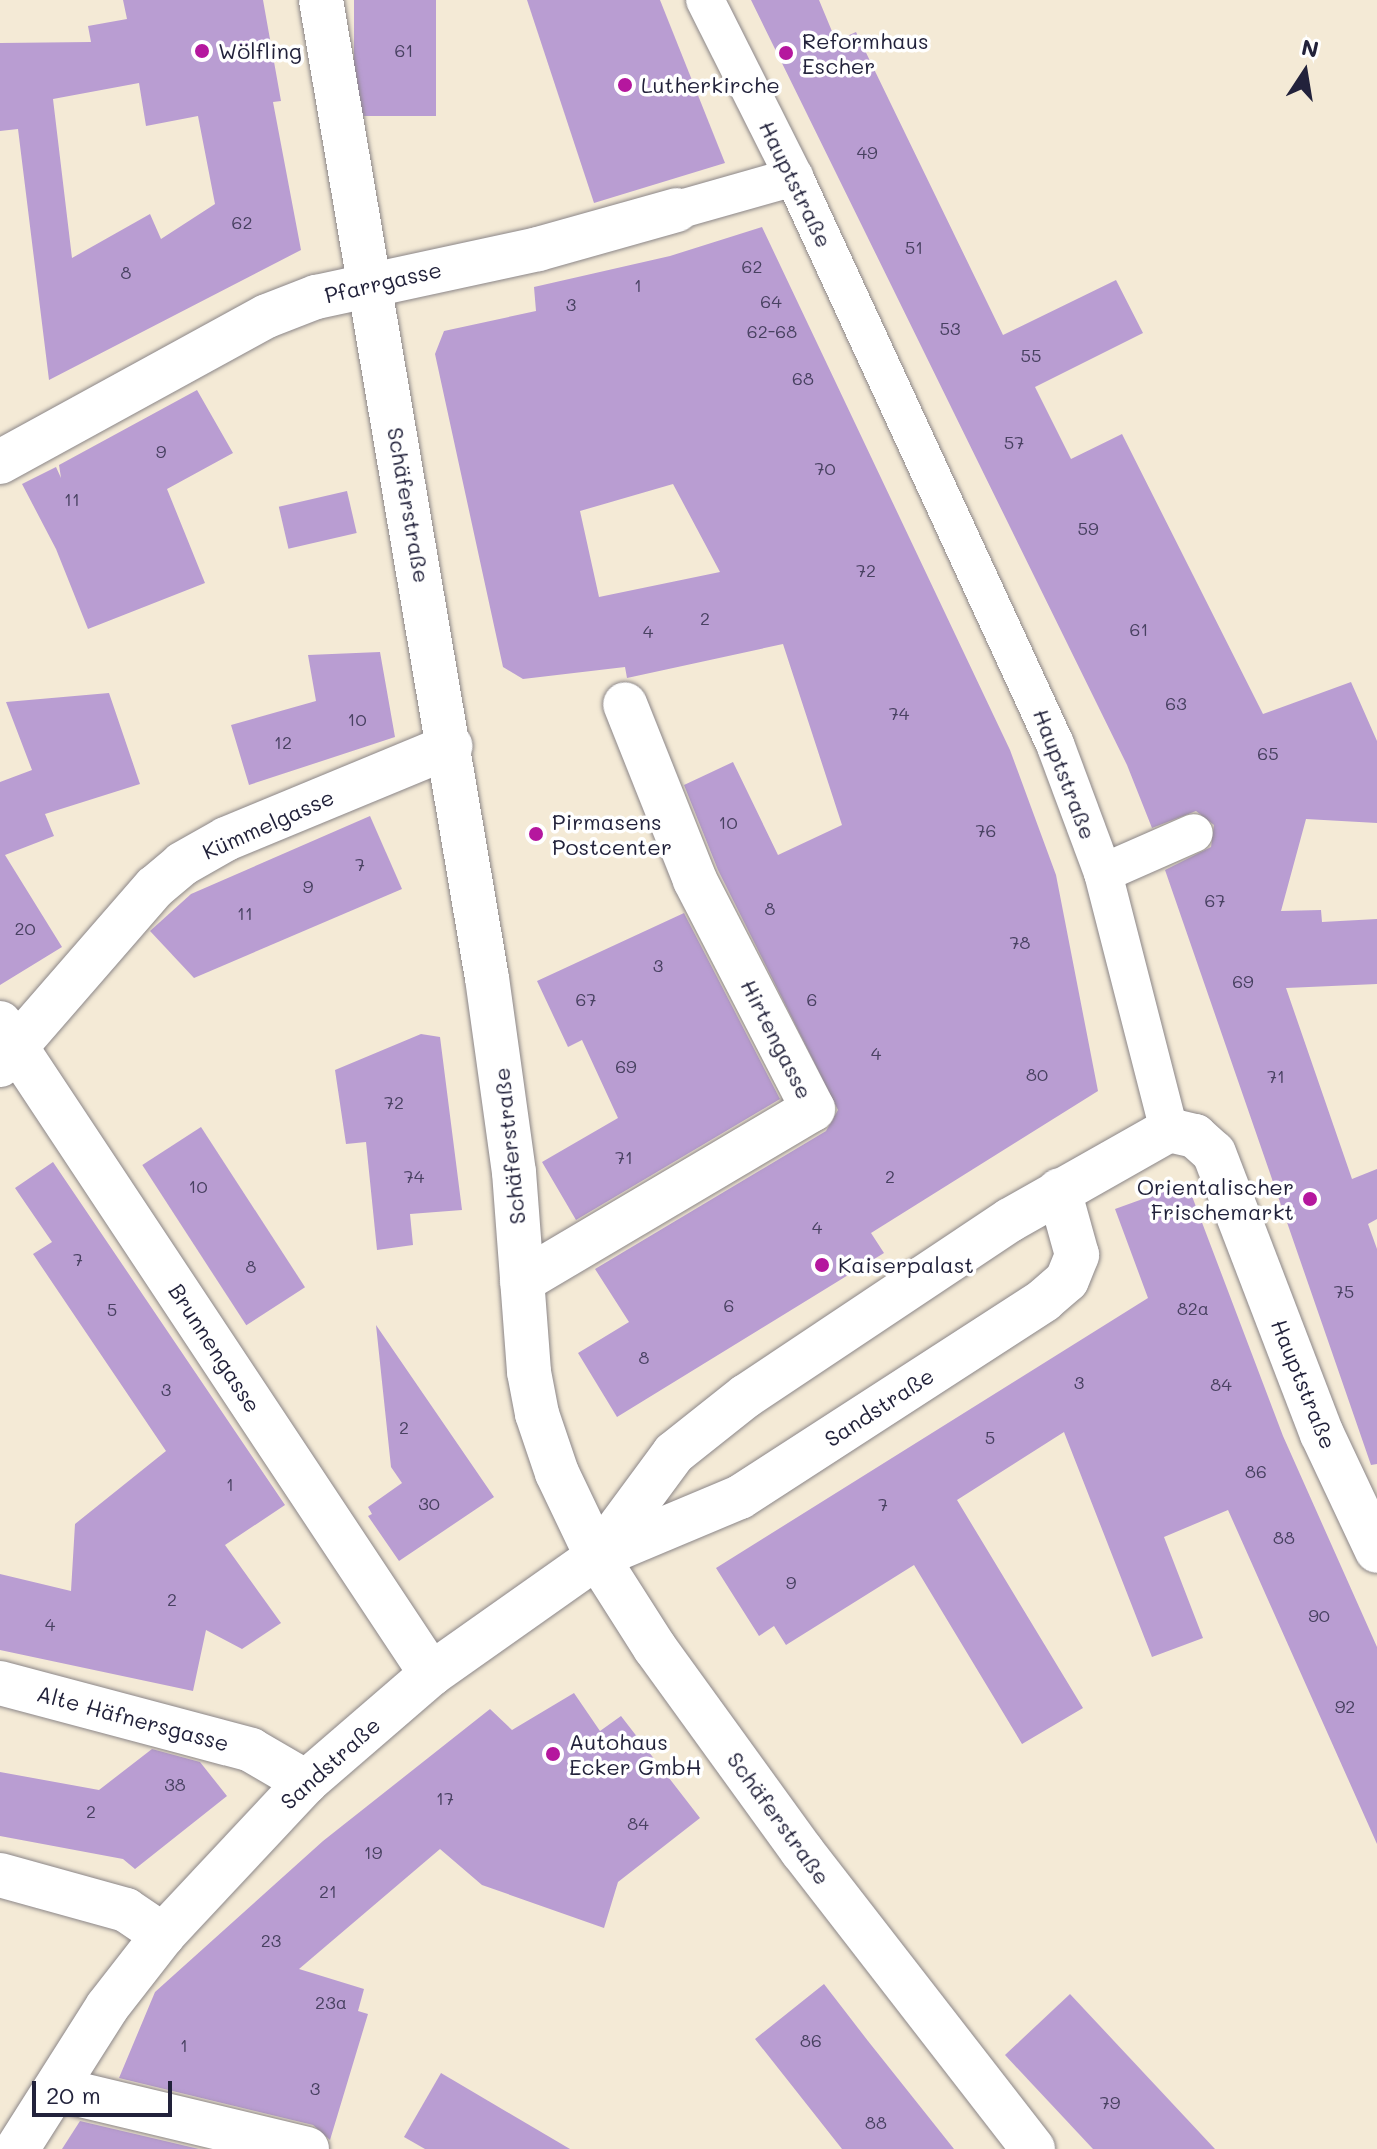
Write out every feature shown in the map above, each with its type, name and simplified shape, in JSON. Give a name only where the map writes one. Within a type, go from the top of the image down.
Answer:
[{"type":"street","name":"Schäferstraße","points":[[321,0],[450,746],[501,1069],[529,1372],[537,1414],[557,1473],[597,1557],[655,1648],[802,1851],[1033,2149]]},
{"type":"street","name":"Hauptstraße","points":[[705,0],[794,177],[1055,744],[1103,873],[1169,1130],[1195,1136],[1214,1153],[1322,1434],[1377,1551]]},
{"type":"street","name":"Pfarrgasse","points":[[0,462],[267,316],[370,282],[538,249],[794,177]]},
{"type":"street","name":"Hirtengasse","points":[[522,1281],[813,1109],[695,880],[625,704]]},
{"type":"street","name":"Kümmelgasse","points":[[5,1044],[155,887],[182,864],[226,839],[450,746]]},
{"type":"street","points":[[1103,873],[1194,833]]},
{"type":"street","name":"Brunnengasse","points":[[5,1044],[431,1674]]},
{"type":"street","name":"Sandstraße","points":[[597,1557],[674,1453],[746,1396],[1059,1190],[1169,1130]]},
{"type":"street","name":"Sandstraße","points":[[17,2149],[107,2007],[163,1935],[306,1782],[431,1674],[597,1557],[740,1497],[1044,1300],[1067,1280],[1077,1255],[1059,1190]]},
{"type":"street","name":"Alte Häfnersgasse","points":[[0,1683],[251,1750],[306,1782]]},
{"type":"street","points":[[0,1875],[126,1910],[163,1935]]},
{"type":"street","points":[[56,2089],[307,2149]]},
{"type":"building","points":[[123,0],[263,0],[281,101],[273,102],[301,250],[49,380],[18,129],[0,131],[0,43],[91,42],[88,26],[127,19]],"holes":[[[139,83],[146,126],[198,116],[215,204],[161,239],[150,214],[72,258],[53,99]]]},
{"type":"building","points":[[354,0],[436,0],[436,116],[354,116]]},
{"type":"building","name":"Lutherkirche","points":[[527,0],[660,0],[725,163],[594,203]]},
{"type":"building","points":[[751,0],[819,0],[836,41],[856,32],[1003,335],[1116,280],[1143,333],[1035,387],[1071,459],[1122,434],[1263,714],[1351,682],[1377,741],[1377,823],[1306,819],[1281,911],[1321,910],[1322,922],[1377,919],[1377,984],[1286,988],[1352,1179],[1377,1169],[1377,1219],[1368,1224],[1377,1249],[1377,1464],[1371,1465],[1165,870],[1211,847],[1214,825],[1196,811],[1152,828],[1127,765]]},
{"type":"building","points":[[762,227],[1010,750],[1056,875],[1098,1091],[871,1233],[884,1253],[617,1417],[578,1353],[629,1322],[595,1269],[826,1131],[838,1110],[718,870],[684,785],[733,762],[778,855],[842,825],[783,644],[627,678],[625,667],[523,679],[503,667],[435,354],[444,331],[536,311],[534,287],[670,256]],"holes":[[[673,484],[720,572],[599,597],[580,511]]]},
{"type":"building","points":[[197,390],[233,453],[167,489],[205,583],[88,629],[56,549],[22,484],[56,467],[61,478],[59,465]]},
{"type":"building","points":[[347,491],[357,533],[288,549],[279,507]]},
{"type":"building","points":[[380,652],[395,737],[249,785],[231,725],[316,701],[308,655]]},
{"type":"building","points":[[109,693],[140,784],[45,814],[54,836],[5,855],[62,947],[0,985],[0,782],[32,770],[6,702]]},
{"type":"building","points":[[370,816],[402,889],[194,978],[150,931],[191,894]]},
{"type":"building","points":[[684,913],[780,1099],[576,1220],[542,1162],[618,1118],[582,1040],[568,1047],[537,981]]},
{"type":"building","points":[[421,1034],[440,1037],[462,1210],[410,1214],[413,1245],[377,1250],[366,1142],[346,1144],[335,1070]]},
{"type":"building","points":[[201,1127],[305,1287],[246,1325],[142,1165]]},
{"type":"building","points":[[53,1162],[285,1505],[225,1545],[281,1623],[242,1649],[206,1630],[193,1691],[0,1650],[0,1574],[71,1591],[75,1524],[166,1451],[33,1254],[52,1242],[15,1188]]},
{"type":"building","points":[[1187,1183],[1283,1436],[1377,1647],[1377,1844],[1228,1510],[1164,1537],[1203,1638],[1152,1657],[1064,1432],[957,1500],[1083,1708],[1022,1744],[914,1565],[786,1645],[774,1626],[759,1636],[716,1568],[1148,1298],[1115,1209]]},
{"type":"building","points":[[376,1325],[494,1497],[399,1561],[368,1516],[372,1514],[368,1507],[402,1483],[391,1467]]},
{"type":"building","points":[[574,1693],[600,1731],[621,1716],[700,1818],[618,1882],[604,1928],[482,1885],[440,1849],[299,1969],[364,1989],[358,2011],[368,2014],[330,2140],[313,2125],[119,2078],[155,1992],[323,1841],[490,1709],[512,1730]]},
{"type":"building","points":[[152,1749],[200,1762],[227,1796],[135,1869],[123,1859],[0,1836],[0,1772],[99,1790]]},
{"type":"building","points":[[824,1984],[954,2149],[842,2149],[755,2039]]},
{"type":"building","points":[[1070,1994],[1215,2149],[1093,2149],[1005,2055]]},
{"type":"building","points":[[441,2073],[570,2149],[425,2149],[404,2137]]},
{"type":"building","points":[[80,2121],[199,2149],[62,2149]]},
{"type":"place","name":"Wölfling","points":[[202,51]]},
{"type":"place","name":"Reformhaus Escher","points":[[786,53]]},
{"type":"place","name":"Lutherkirche","points":[[625,85]]},
{"type":"place","name":"Pirmasens Postcenter","points":[[536,834]]},
{"type":"place","name":"Orientalischer Frischemarkt","points":[[1310,1199]]},
{"type":"place","name":"Kaiserpalast","points":[[822,1265]]},
{"type":"place","name":"Autohaus Ecker GmbH","points":[[553,1754]]}]
